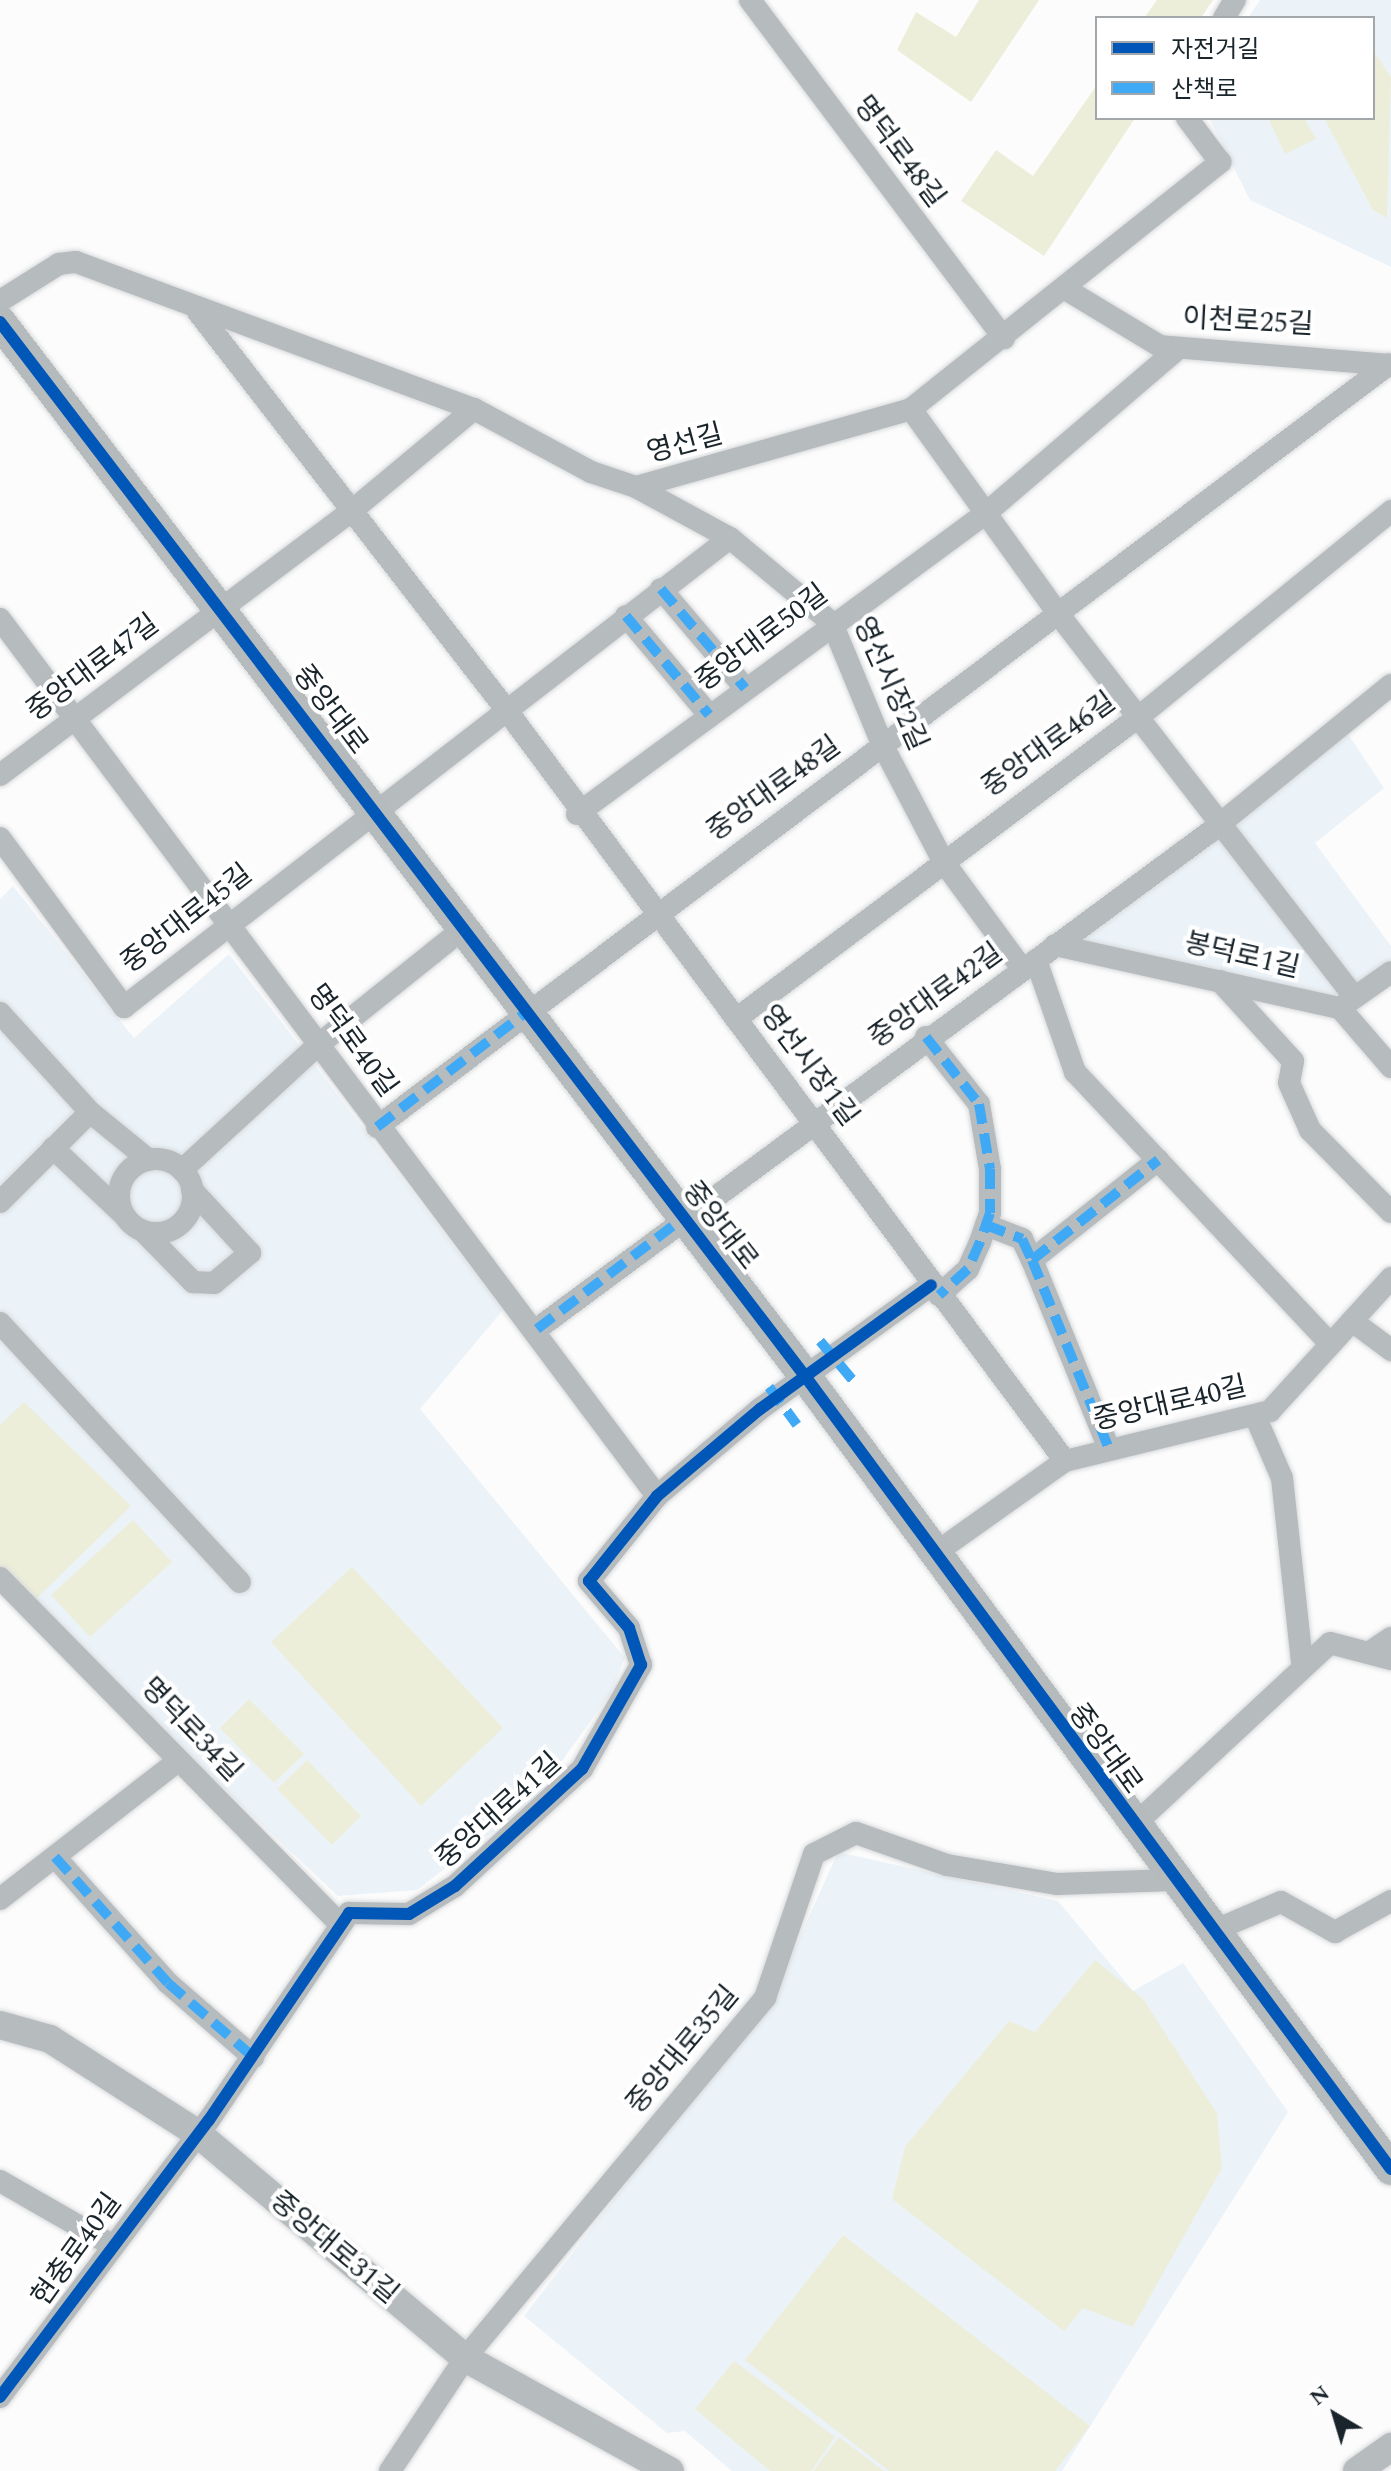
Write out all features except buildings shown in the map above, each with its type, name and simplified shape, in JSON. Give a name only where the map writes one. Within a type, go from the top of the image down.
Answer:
[{"type":"main road","name":"중앙대로","points":[[0,322],[222,608],[377,811],[525,1013],[805,1376],[1132,1827],[1391,2169]]},
{"type":"street","name":"명덕로48길","points":[[750,0],[1004,338]]},
{"type":"street","name":"영선길","points":[[0,301],[59,264],[76,262],[198,312],[474,409],[591,472],[636,487],[911,409],[1067,290],[1220,162],[1188,120]]},
{"type":"street","name":"이천로25길","points":[[1067,290],[1160,346],[1390,364]]},
{"type":"street","name":"영선시장1길","points":[[198,312],[348,514],[505,708],[577,814],[815,1123],[935,1290],[1065,1461]]},
{"type":"street","name":"중앙대로50길","points":[[577,814],[832,623],[985,514],[1179,348]]},
{"type":"street","name":"중앙대로48길","points":[[377,1127],[654,914],[883,746],[1056,611],[1390,364]]},
{"type":"street","points":[[222,608],[348,514],[474,409]]},
{"type":"street","points":[[911,409],[1056,611],[1223,821],[1391,1067]]},
{"type":"street","name":"영선시장2길","points":[[636,487],[730,538],[832,623],[883,746],[943,861],[1030,965],[1075,1072],[1330,1344]]},
{"type":"street","name":"중앙대로46길","points":[[736,1019],[1141,715],[1391,511]]},
{"type":"street","points":[[505,708],[730,538]]},
{"type":"street","points":[[661,589],[745,688]]},
{"type":"street","name":"중앙대로47길","points":[[0,775],[222,608]]},
{"type":"street","points":[[626,616],[709,715]]},
{"type":"street","name":"명덕로40길","points":[[0,619],[377,1127],[537,1329],[657,1496]]},
{"type":"street","name":"중앙대로42길","points":[[537,1329],[926,1037],[1030,965],[1223,821],[1391,685]]},
{"type":"street","name":"중앙대로45길","points":[[0,838],[124,1007],[505,708]]},
{"type":"street","points":[[145,1233],[181,1224],[187,1180],[318,1045],[463,929]]},
{"type":"street","name":"봉덕로1길","points":[[1055,945],[1220,981],[1347,1002]]},
{"type":"street","points":[[1347,1002],[1391,972]]},
{"type":"street","points":[[1220,981],[1293,1061],[1289,1083],[1310,1130],[1391,1212]]},
{"type":"street","points":[[0,1013],[90,1112],[149,1160],[187,1180],[250,1253],[214,1283],[193,1282],[53,1148]]},
{"type":"street","name":"중앙대로41길","points":[[340,1924],[349,1913],[409,1914],[455,1886],[582,1769],[641,1665],[629,1628],[589,1581],[657,1496],[805,1376],[968,1269],[986,1225],[990,1169],[979,1104],[926,1037]]},
{"type":"street","points":[[0,1202],[90,1112]]},
{"type":"street","points":[[122,1213],[122,1180],[149,1160]]},
{"type":"street","points":[[1032,1260],[1158,1160]]},
{"type":"street","points":[[986,1225],[1022,1239],[1108,1446]]},
{"type":"street","name":"중앙대로40길","points":[[934,1554],[1065,1461],[1108,1446],[1256,1418],[1293,1390],[1330,1344],[1391,1278]]},
{"type":"street","points":[[1352,1321],[1391,1350]]},
{"type":"street","points":[[0,1323],[240,1582]]},
{"type":"street","points":[[1256,1418],[1282,1478],[1302,1663]]},
{"type":"street","name":"명덕로34길","points":[[0,1578],[340,1924]]},
{"type":"street","points":[[1132,1827],[1220,1751],[1302,1663],[1330,1643],[1380,1656],[1391,1638]]},
{"type":"street","points":[[0,1899],[178,1761]]},
{"type":"street","name":"중앙대로35길","points":[[390,2471],[465,2358],[765,1998],[814,1854],[856,1833],[947,1865],[1057,1884],[1173,1880]]},
{"type":"street","points":[[55,1857],[168,1983],[253,2057]]},
{"type":"street","points":[[1213,1931],[1281,1902],[1335,1932],[1391,1901]]},
{"type":"street","points":[[197,2133],[253,2057],[340,1924]]},
{"type":"street","name":"중앙대로31길","points":[[0,2025],[50,2039],[197,2133],[465,2358],[670,2471]]},
{"type":"street","name":"현충로40길","points":[[0,2397],[110,2244],[197,2133]]},
{"type":"street","points":[[0,2181],[110,2244]]},
{"type":"street","points":[[1357,2471],[1391,2447]]},
{"type":"shaded area","points":[[1260,0],[1391,0],[1391,267],[1250,200],[1210,120],[1375,120],[1375,16],[1249,16]]},
{"type":"shaded area","points":[[1342,725],[1384,788],[1315,843],[1391,946],[1391,962],[1340,1008],[1056,945]]},
{"type":"shaded area","points":[[13,886],[134,1038],[229,954],[503,1310],[420,1409],[625,1658],[611,1693],[533,1801],[417,1890],[338,1896],[0,1578],[0,899]]},
{"type":"shaded area","points":[[838,1852],[1058,1901],[1133,1991],[1183,1963],[1288,2112],[1062,2471],[732,2471],[685,2431],[667,2433],[524,2316],[777,1988]]},
{"type":"green space","points":[[979,0],[1039,0],[971,102],[897,50],[916,12],[956,37]]},
{"type":"green space","points":[[1157,0],[1213,0],[1202,16],[1145,16]]},
{"type":"green space","points":[[1375,53],[1391,77],[1387,218],[1373,210],[1325,120],[1375,120]]},
{"type":"green space","points":[[1095,88],[1095,120],[1134,120],[1044,256],[961,201],[996,150],[1033,176]]},
{"type":"green space","points":[[1269,120],[1305,120],[1316,139],[1285,154]]},
{"type":"green space","points":[[24,1402],[131,1506],[28,1607],[0,1578],[0,1425]]},
{"type":"green space","points":[[133,1520],[172,1562],[90,1637],[51,1595]]},
{"type":"green space","points":[[352,1567],[503,1728],[421,1806],[271,1642]]},
{"type":"green space","points":[[249,1699],[304,1754],[274,1783],[220,1728]]},
{"type":"green space","points":[[307,1760],[361,1816],[332,1845],[277,1789]]},
{"type":"green space","points":[[1095,1960],[1143,1999],[1217,2113],[1222,2168],[1133,2327],[1083,2308],[1064,2331],[892,2199],[905,2147],[1009,2021],[1035,2032]]},
{"type":"green space","points":[[843,2235],[1090,2426],[1055,2471],[889,2471],[745,2360]]},
{"type":"green space","points":[[734,2361],[835,2437],[811,2471],[770,2471],[695,2409]]},
{"type":"green space","points":[[839,2437],[884,2471],[813,2471]]},
{"type":"marked path","points":[[661,589],[745,688]]},
{"type":"marked path","points":[[626,616],[709,715]]},
{"type":"marked path","points":[[377,1127],[525,1013]]},
{"type":"marked path","points":[[926,1037],[979,1104],[990,1169],[990,1213],[980,1242],[968,1269],[939,1295]]},
{"type":"marked path","points":[[986,1225],[1022,1239],[1032,1260],[1158,1160]]},
{"type":"marked path","points":[[537,1329],[683,1218]]},
{"type":"marked path","points":[[1032,1260],[1108,1446]]},
{"type":"marked path","points":[[820,1341],[856,1384]]},
{"type":"marked path","points":[[769,1387],[797,1425]]},
{"type":"marked path","points":[[55,1857],[168,1983],[253,2057]]},
{"type":"cycle path","points":[[0,322],[805,1376],[1391,2169]]},
{"type":"cycle path","points":[[0,2397],[209,2120],[349,1913],[409,1914],[455,1886],[582,1769],[641,1665],[629,1628],[589,1581],[657,1496],[760,1409],[931,1285]]}]
